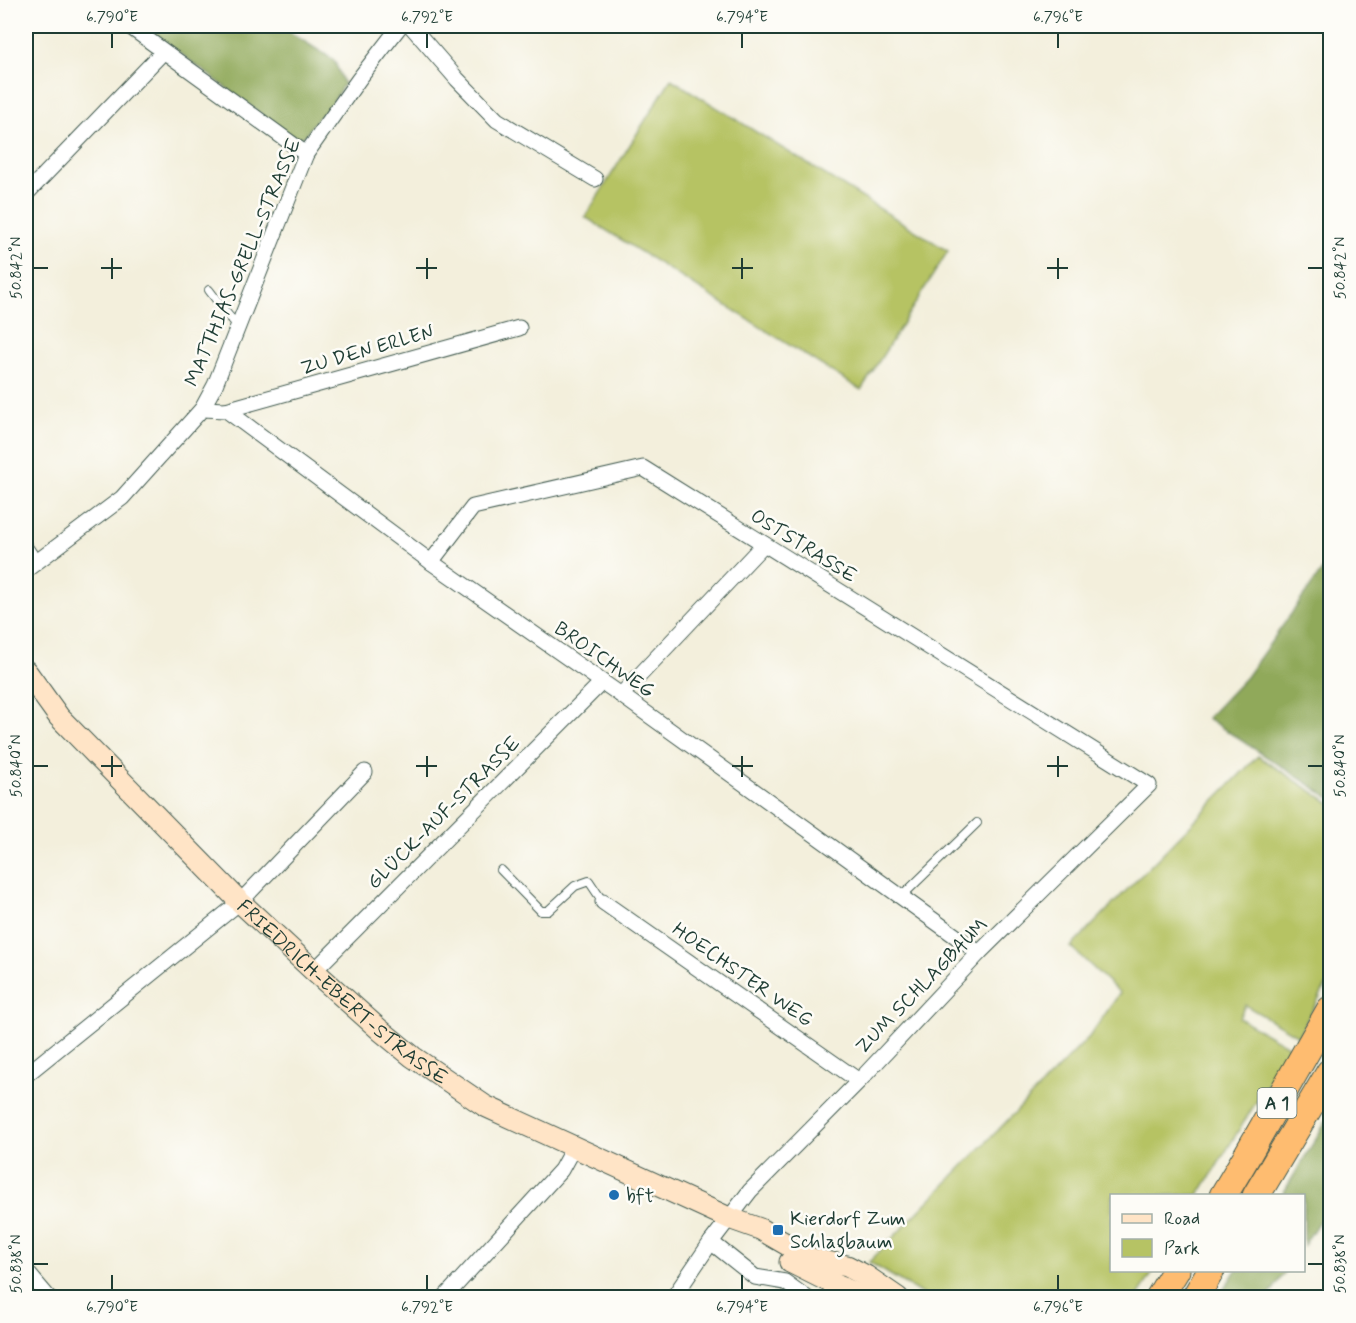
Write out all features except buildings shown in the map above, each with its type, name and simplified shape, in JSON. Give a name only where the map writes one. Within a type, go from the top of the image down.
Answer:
[{"type":"highway","name":"A 1","points":[[1224,1194],[1330,1010]]},
{"type":"highway","name":"A 1","points":[[1257,1194],[1330,1072]]},
{"type":"highway","points":[[1159,1298],[1175,1272]]},
{"type":"highway","points":[[1195,1298],[1210,1272]]},
{"type":"main road","name":"FRIEDRICH-EBERT-STRASSE","points":[[26,671],[59,717],[240,902],[314,971],[413,1057],[485,1106],[729,1218],[760,1229],[812,1259],[847,1266],[898,1298]]},
{"type":"main road","name":"FRIEDRICH-EBERT-STRASSE","points":[[729,1218],[753,1241],[783,1259],[867,1298]]},
{"type":"street","points":[[129,26],[306,154]]},
{"type":"street","name":"MATTHIAS-GRELL-STRASSE","points":[[26,570],[122,498],[202,409],[215,385],[306,154],[400,26]]},
{"type":"street","points":[[411,26],[496,120],[595,179]]},
{"type":"street","points":[[26,194],[163,52]]},
{"type":"street","name":"ZU DEN ERLEN","points":[[226,410],[519,328]]},
{"type":"street","points":[[202,409],[226,410]]},
{"type":"street","name":"BROICHWEG","points":[[226,410],[431,562],[621,695],[979,953]]},
{"type":"street","name":"OSTSTRASSE","points":[[431,562],[473,507],[643,468],[1149,785]]},
{"type":"street","points":[[621,695],[764,544]]},
{"type":"street","name":"GLÜCK-AUF-STRASSE","points":[[314,971],[602,682]]},
{"type":"street","points":[[26,1075],[240,902],[365,772]]},
{"type":"street","name":"ZUM SCHLAGBAUM","points":[[673,1298],[711,1242],[750,1191],[859,1081],[979,953],[1149,785]]},
{"type":"street","name":"HOECHSTER WEG","points":[[603,902],[859,1081]]},
{"type":"street","points":[[444,1298],[561,1170],[573,1148]]},
{"type":"street","points":[[711,1242],[755,1277],[785,1282],[807,1298]]},
{"type":"street","points":[[26,1271],[49,1298]]},
{"type":"lane","points":[[209,290],[238,326]]},
{"type":"lane","points":[[26,543],[38,561]]},
{"type":"lane","points":[[901,897],[977,822]]},
{"type":"lane","points":[[501,870],[541,911],[548,911],[575,886],[589,881],[603,902]]},
{"type":"green space","points":[[144,26],[280,26],[334,60],[344,84],[331,105],[306,135],[298,139],[293,138]]},
{"type":"green space","points":[[671,79],[948,251],[861,390],[585,217]]},
{"type":"green space","points":[[1330,554],[1330,798],[1207,718],[1246,677],[1326,565]]},
{"type":"green space","points":[[1258,756],[1330,803],[1330,978],[1298,1036],[1245,1005],[1239,1018],[1290,1047],[1200,1194],[1110,1194],[1110,1272],[1153,1272],[1137,1297],[927,1297],[869,1262],[1089,1037],[1120,993],[1071,947]]},
{"type":"green space","points":[[1330,1115],[1330,1204],[1305,1243],[1305,1194],[1283,1194]]},
{"type":"green space","points":[[1235,1272],[1285,1272],[1268,1297],[1219,1297]]},
{"type":"place","name":"bft","points":[[614,1195]]},
{"type":"place","name":"Kierdorf Zum Schlagbaum","points":[[778,1230]]}]
